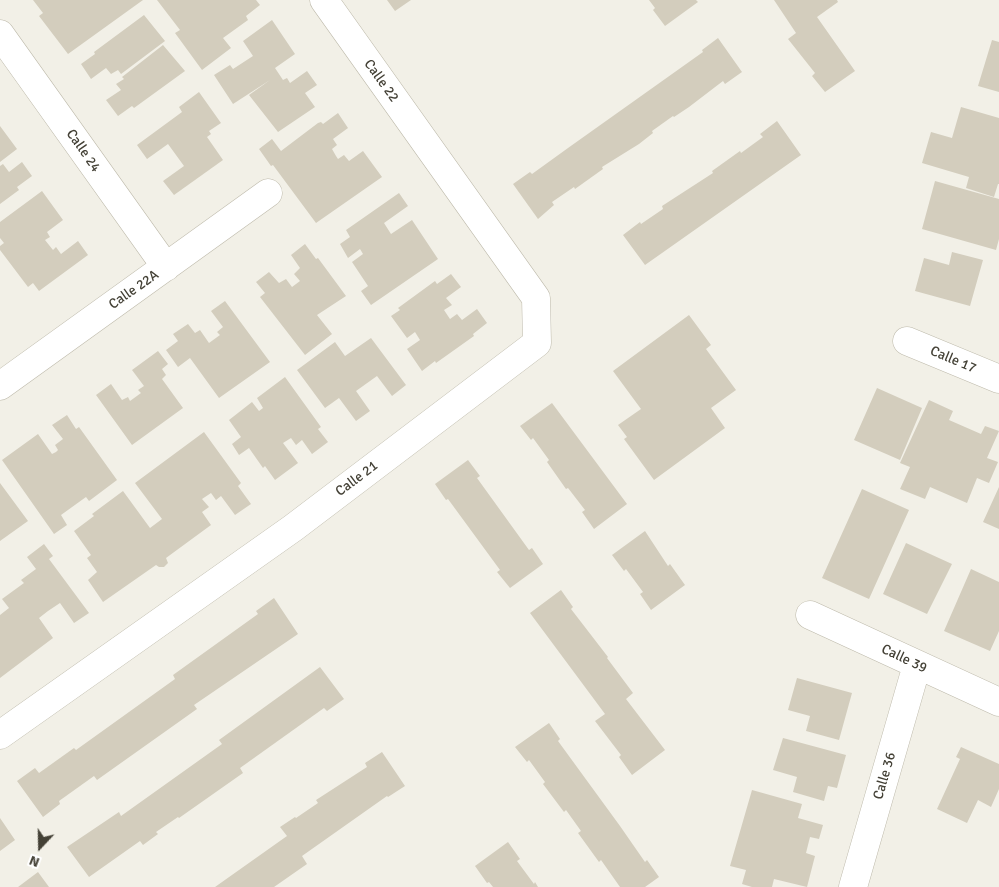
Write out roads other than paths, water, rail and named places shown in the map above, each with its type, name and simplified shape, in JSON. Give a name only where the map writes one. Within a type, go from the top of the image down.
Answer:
[{"type":"street","name":"Calle 22","points":[[324,0],[439,161]]},
{"type":"street","name":"Calle 24","points":[[0,34],[166,267]]},
{"type":"street","name":"Calle 21","points":[[0,735],[292,528],[537,343],[536,298],[439,161]]},
{"type":"street","name":"Calle 22A","points":[[0,386],[268,193]]},
{"type":"street","name":"Calle 17","points":[[907,341],[999,379]]},
{"type":"street","name":"Calle 39","points":[[810,614],[999,702]]},
{"type":"street","name":"Calle 36","points":[[854,887],[917,665]]}]
